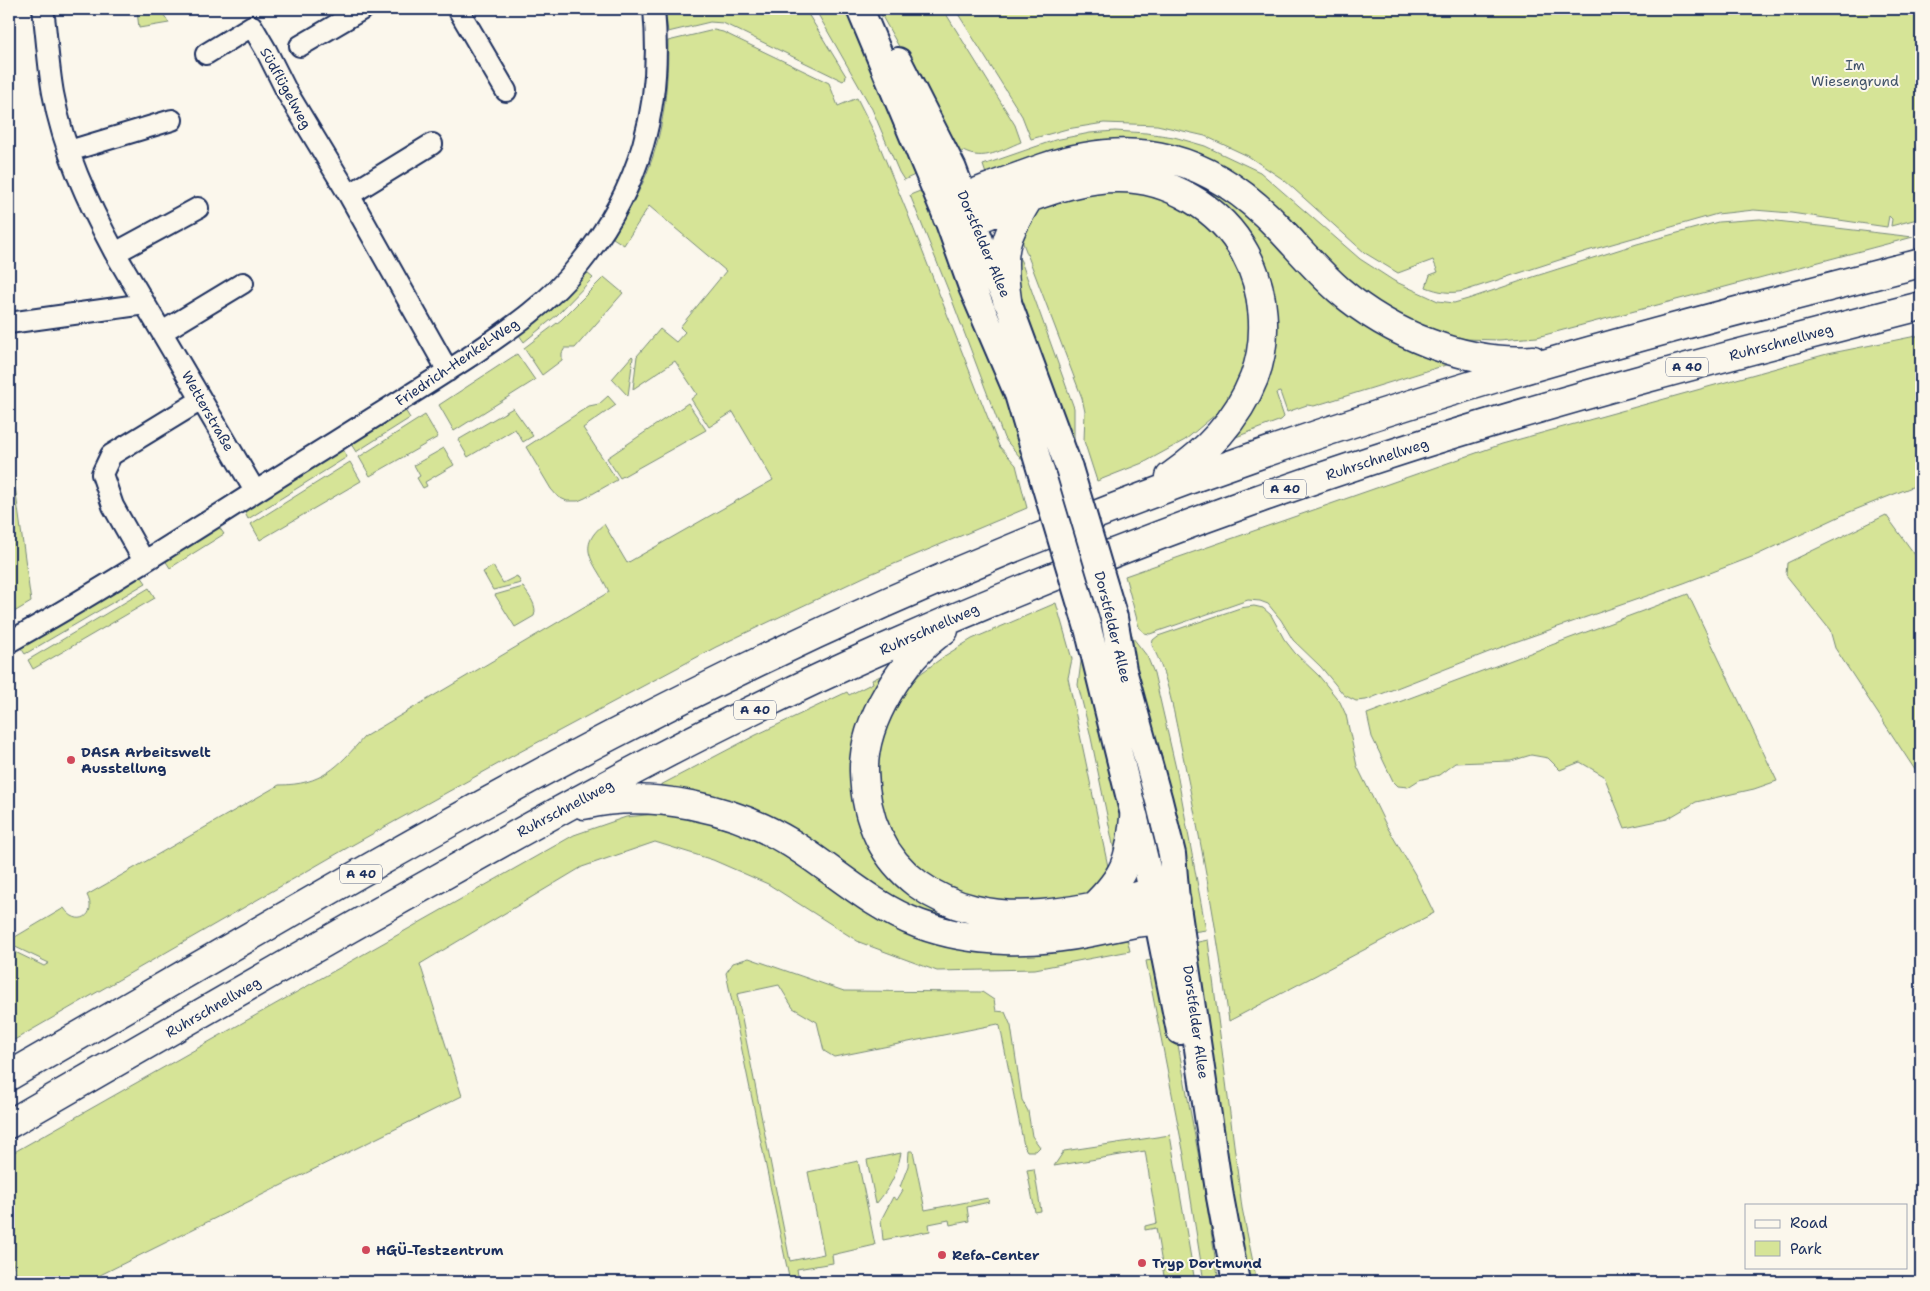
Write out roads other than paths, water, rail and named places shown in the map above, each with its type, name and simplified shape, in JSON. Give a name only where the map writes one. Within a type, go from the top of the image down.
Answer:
[{"type":"highway","points":[[962,212],[1065,160],[1100,153],[1152,154],[1200,169],[1232,186],[1278,227],[1310,263],[1338,290],[1366,312],[1408,334],[1442,348],[1464,354],[1497,358],[1525,360],[1583,354]]},
{"type":"highway","points":[[962,212],[1029,198],[1085,181],[1117,178],[1141,180],[1166,186],[1198,202],[1226,226],[1246,253],[1258,287],[1263,316],[1262,350],[1250,388],[1231,421],[1211,445],[1163,482],[1125,503]]},
{"type":"highway","points":[[1008,300],[1003,271],[1004,249],[1009,233],[1029,198]]},
{"type":"highway","name":"A 40","points":[[9,1076],[389,858],[613,734],[857,616],[1008,550],[1125,503],[1300,441],[1449,393],[1583,354],[1921,263]]},
{"type":"highway","name":"Ruhrschnellweg","points":[[9,1124],[536,823],[678,748],[792,691],[979,607],[1119,549],[1287,488],[1378,458],[1634,382],[1921,306]]},
{"type":"highway","points":[[979,607],[939,633],[926,645],[902,673],[878,713],[868,736],[864,760],[864,785],[868,810],[884,848],[909,878],[928,892],[958,906],[987,913],[1041,914],[1094,906],[1162,904]]},
{"type":"highway","points":[[536,823],[575,807],[620,800],[686,804],[725,813],[768,830],[791,843],[890,911],[918,924],[952,934],[1021,940],[1069,937],[1162,904]]},
{"type":"highway","points":[[1094,906],[1113,886],[1126,864],[1132,841],[1134,818]]},
{"type":"main road","name":"Dorstfelder Allee","points":[[860,9],[1008,300],[1069,468],[1114,618],[1123,670],[1172,854],[1162,904],[1225,1282]]},
{"type":"main road","name":"Dorstfelder Allee","points":[[867,9],[883,31],[953,168],[962,212],[972,287],[1018,394],[1088,628],[1134,818],[1162,904],[1236,1282]]},
{"type":"street","name":"Wetterstraße","points":[[43,9],[53,93],[69,151],[97,220],[115,254],[255,491]]},
{"type":"street","points":[[300,46],[363,9]]},
{"type":"street","points":[[458,9],[506,91]]},
{"type":"street","name":"Friedrich-Henkel-Weg","points":[[9,642],[144,561],[448,371],[508,330],[549,296],[590,252],[628,191],[643,150],[654,95],[656,68],[654,9]]},
{"type":"street","name":"Südflügelweg","points":[[206,54],[252,26],[288,94],[349,195],[448,371]]},
{"type":"street","points":[[69,151],[172,120]]},
{"type":"street","points":[[349,195],[432,144]]},
{"type":"street","points":[[115,254],[198,208]]},
{"type":"street","points":[[162,332],[243,283]]},
{"type":"street","points":[[9,323],[145,304]]},
{"type":"street","points":[[144,561],[113,506],[102,474],[111,455],[201,400]]},
{"type":"place","name":"DASA Arbeitswelt Ausstellung","points":[[71,760]]},
{"type":"place","name":"HGÜ-Testzentrum","points":[[366,1250]]},
{"type":"place","name":"Refa-Center","points":[[942,1255]]},
{"type":"place","name":"Tryp Dortmund","points":[[1142,1263]]},
{"type":"park label","name":"Im Wiesengrund","points":[[1855,74]]}]
